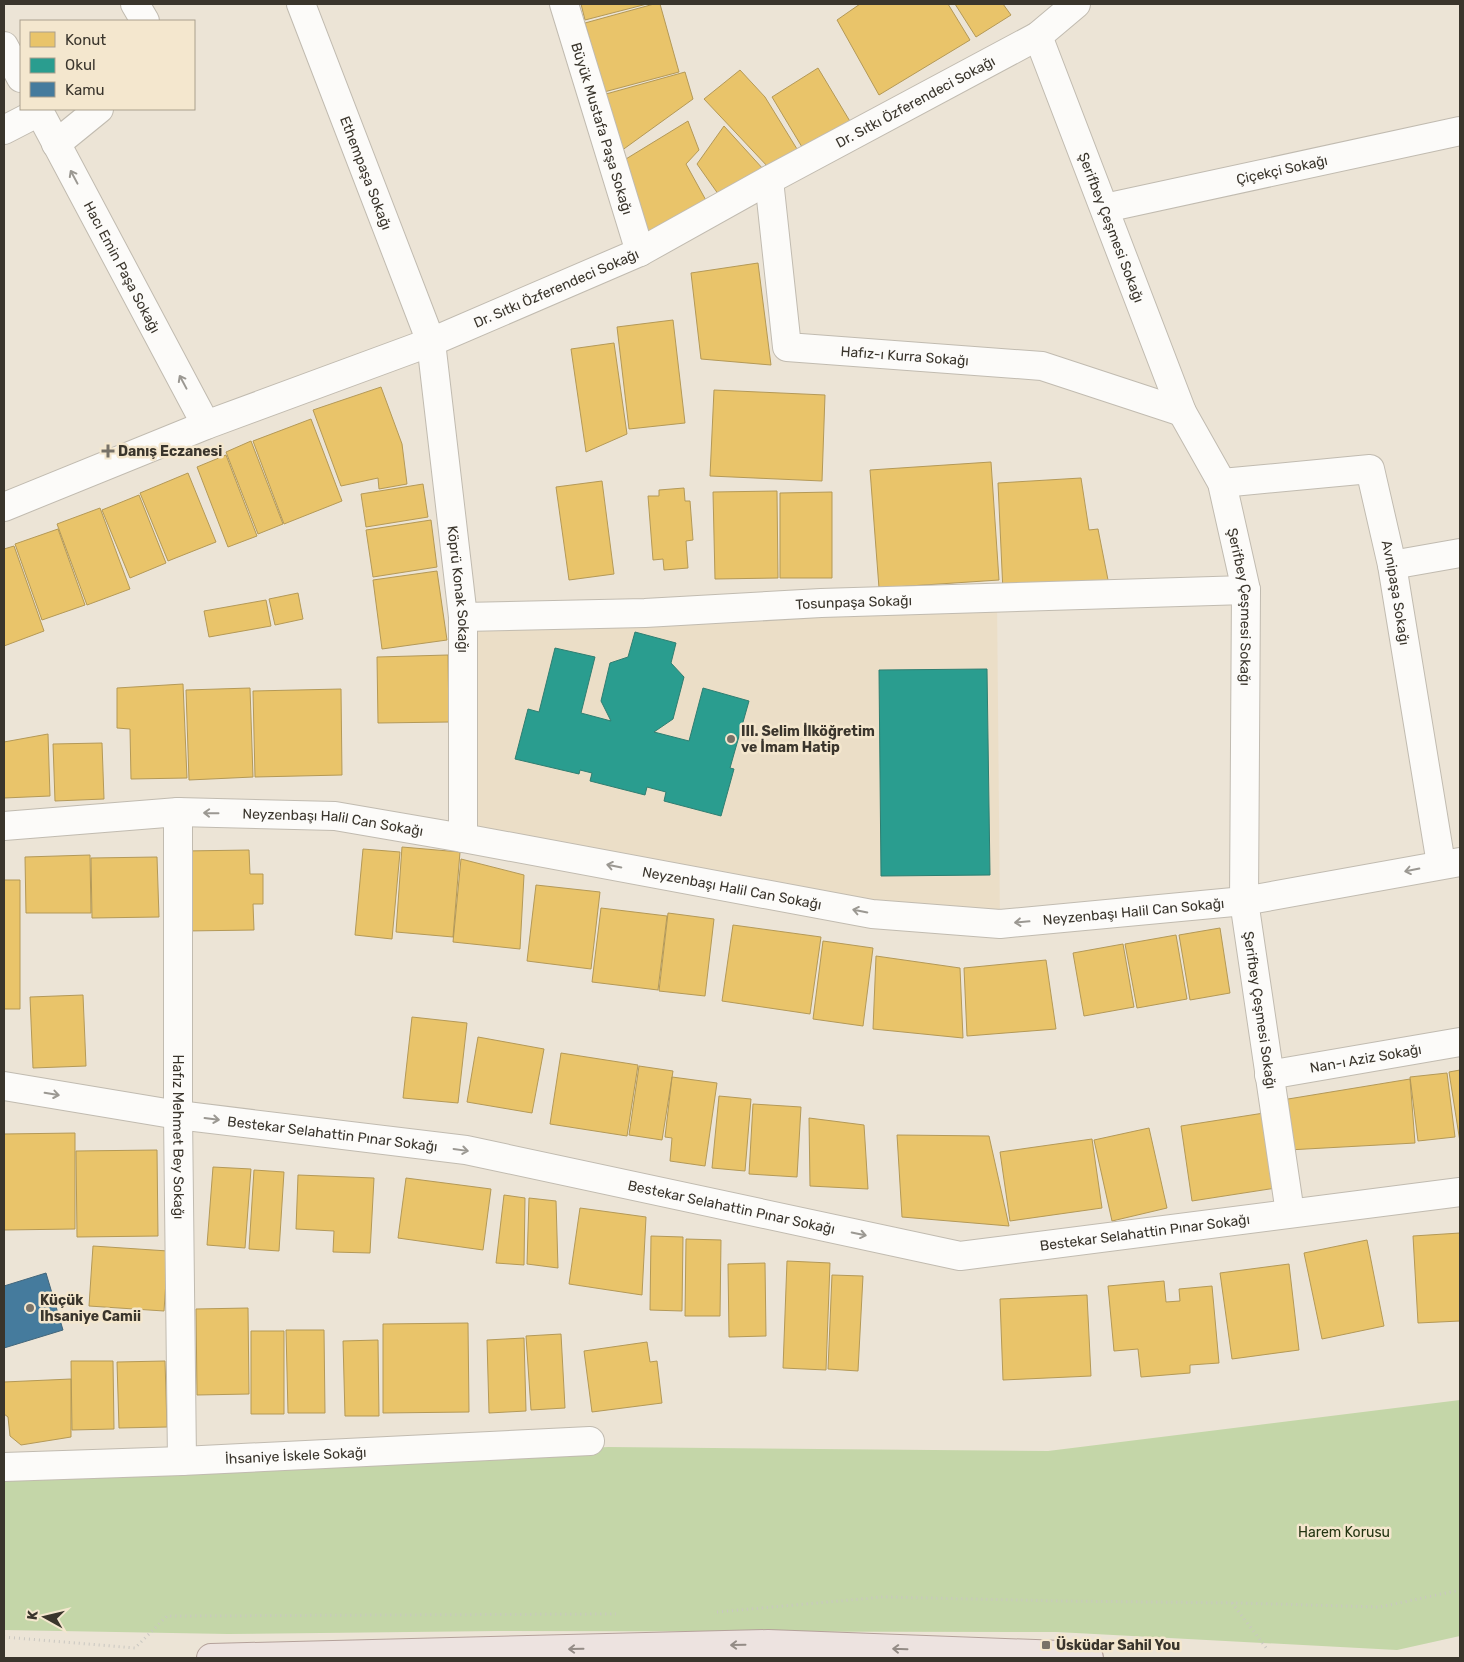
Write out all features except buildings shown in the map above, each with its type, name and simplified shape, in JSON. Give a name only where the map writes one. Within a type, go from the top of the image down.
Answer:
[{"type":"main road","points":[[211,1658],[768,1644],[1062,1655],[1089,1658]]},
{"type":"street","points":[[136,4],[144,20]]},
{"type":"street","name":"Ethempaşa Sokağı","points":[[302,4],[431,342]]},
{"type":"street","name":"Büyük Mustafa Paşa Sokağı","points":[[564,4],[640,252]]},
{"type":"street","name":"Dr. Sıtkı Özferendeci Sokağı","points":[[4,507],[206,425],[431,342],[640,252],[769,180],[1038,36],[1076,4]]},
{"type":"street","name":"Şerifbey Çeşmesi Sokağı","points":[[1038,36],[1182,412],[1222,484],[1246,590],[1244,901],[1290,1213]]},
{"type":"street","points":[[4,46],[20,76]]},
{"type":"street","points":[[4,130],[38,110]]},
{"type":"street","name":"Hacı Emin Paşa Sokağı","points":[[38,110],[206,425]]},
{"type":"street","points":[[56,144],[98,110]]},
{"type":"street","name":"Çiçekçi Sokağı","points":[[1105,208],[1460,131]]},
{"type":"street","name":"Hafız-ı Kurra Sokağı","points":[[769,180],[787,347],[1042,366],[1182,412]]},
{"type":"street","name":"Köprü Konak Sokağı","points":[[431,342],[463,617],[463,838]]},
{"type":"street","name":"Avnipaşa Sokağı","points":[[1222,484],[1370,469],[1392,565],[1450,863]]},
{"type":"street","points":[[1392,565],[1460,553]]},
{"type":"street","name":"Tosunpaşa Sokağı","points":[[463,617],[645,613],[821,603],[1246,590]]},
{"type":"street","name":"Neyzenbaşı Halil Can Sokağı","points":[[4,826],[178,812],[335,816],[872,914],[1000,924],[1244,901],[1450,863]]},
{"type":"street","name":"Hafız Mehmet Bey Sokağı","points":[[178,812],[178,1115],[182,1460]]},
{"type":"street","name":"Nan-ı Aziz Sokağı","points":[[1269,1075],[1460,1042]]},
{"type":"street","name":"Bestekar Selahattin Pınar Sokağı","points":[[4,1086],[178,1115],[466,1150],[960,1256],[1460,1192]]},
{"type":"street","name":"İhsaniye İskele Sokağı","points":[[4,1467],[590,1441]]},
{"type":"path","points":[[712,1612],[883,1597],[1380,1607],[1460,1590]]},
{"type":"path","points":[[1232,1603],[1267,1649]]},
{"type":"path","points":[[4,1637],[135,1648],[167,1616],[624,1614]]},
{"type":"shaded area","name":"III. Selim İlköğretim ve İmam Hatip","points":[[997,597],[1000,924],[463,838],[463,617]]},
{"type":"green space","name":"Harem Korusu","points":[[1460,1400],[1460,1636],[1397,1650],[1057,1632],[498,1631],[228,1634],[4,1630],[4,1480],[608,1447],[1048,1451]]},
{"type":"place","name":"Danış Eczanesi","points":[[108,451]]},
{"type":"place","name":"III. Selim İlköğretim ve İmam Hatip","points":[[731,739]]},
{"type":"place","name":"Küçük Ihsaniye Camii","points":[[30,1308]]},
{"type":"place","name":"Üsküdar Sahil You","points":[[1046,1645]]}]
